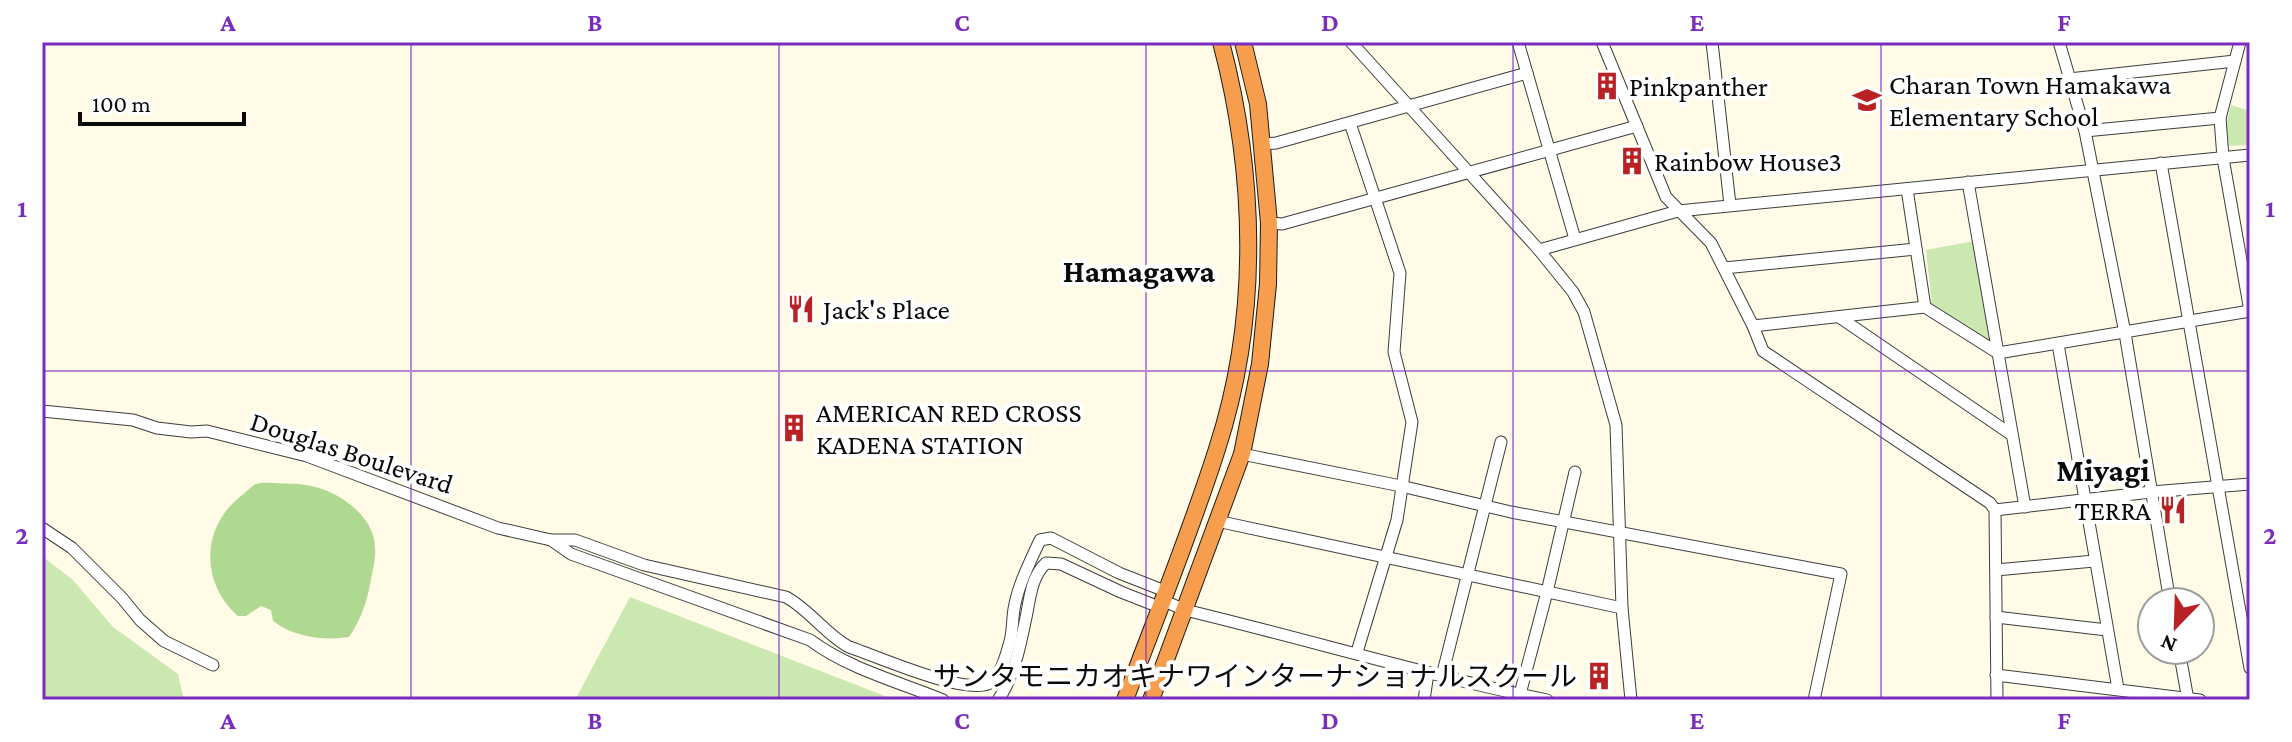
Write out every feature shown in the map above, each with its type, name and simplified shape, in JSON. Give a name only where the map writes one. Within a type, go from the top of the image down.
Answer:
[{"type":"highway","points":[[1125,700],[1218,447],[1238,363],[1248,284],[1249,222],[1237,108],[1221,42]]},
{"type":"highway","points":[[1151,700],[1242,454],[1260,364],[1268,284],[1269,223],[1258,104],[1243,42]]},
{"type":"street","points":[[1351,42],[1539,250],[1573,292],[1584,312],[1616,425],[1622,608],[1631,700]]},
{"type":"street","points":[[1518,42],[1575,239]]},
{"type":"street","points":[[1602,42],[1666,197],[1711,243],[1763,351],[1990,503],[1995,510],[1997,700]]},
{"type":"street","points":[[1712,42],[1730,205]]},
{"type":"street","points":[[2059,42],[2085,131],[2125,333],[2167,586]]},
{"type":"street","points":[[1753,326],[1925,307],[1998,353],[2250,311],[2223,158],[2220,118],[2240,42]]},
{"type":"street","points":[[2069,79],[2235,61]]},
{"type":"street","points":[[1262,144],[1276,143],[1527,73]]},
{"type":"street","points":[[2085,131],[2220,118]]},
{"type":"street","points":[[1350,123],[1400,273],[1394,352],[1412,422],[1397,520],[1357,652]]},
{"type":"street","points":[[1269,223],[1282,224],[1637,126]]},
{"type":"street","points":[[1539,250],[1678,211],[2250,155]]},
{"type":"street","points":[[2161,163],[2250,668]]},
{"type":"street","points":[[1968,182],[2025,507]]},
{"type":"street","points":[[1907,189],[1925,307]]},
{"type":"street","points":[[1724,268],[1916,249]]},
{"type":"street","points":[[1839,317],[2012,435]]},
{"type":"street","points":[[2058,344],[2118,689]]},
{"type":"street","name":"Douglas Boulevard","points":[[42,411],[133,420],[157,428],[207,431],[307,456],[498,528],[551,540]]},
{"type":"street","points":[[1442,676],[1501,442]]},
{"type":"street","points":[[1242,454],[1484,506],[1841,574],[1814,700]]},
{"type":"street","points":[[1520,694],[1575,472]]},
{"type":"street","points":[[1995,510],[2250,484]]},
{"type":"street","points":[[1217,521],[1622,608]]},
{"type":"street","points":[[42,528],[72,548],[164,641],[213,665]]},
{"type":"street","points":[[551,540],[571,554],[810,640],[826,652],[867,658],[951,683],[969,685],[991,683],[996,677],[1010,644],[1014,608],[1026,570],[1040,540],[1051,538],[1185,610],[1357,652],[1428,673],[1547,700]]},
{"type":"street","points":[[551,540],[575,540],[659,569],[786,597],[800,604],[898,682],[943,700]]},
{"type":"street","points":[[1996,570],[2094,561]]},
{"type":"street","points":[[998,700],[1021,640],[1030,592],[1038,570],[1046,563],[1061,564],[1121,592],[1162,599]]},
{"type":"street","points":[[1996,617],[2107,630]]},
{"type":"street","points":[[1996,675],[2192,699],[2183,666]]},
{"type":"street","points":[[1424,700],[1428,673]]},
{"type":"green space","points":[[2231,105],[2250,111],[2250,145],[2229,146],[2226,124]]},
{"type":"green space","points":[[1974,241],[1992,337],[1986,341],[1932,304],[1926,250]]},
{"type":"green space","points":[[275,483],[306,485],[329,492],[352,506],[368,525],[373,536],[374,564],[363,609],[349,637],[320,638],[300,634],[273,621],[271,610],[261,606],[246,616],[238,616],[217,588],[210,555],[218,523],[252,486]]},
{"type":"green space","points":[[42,556],[73,580],[113,627],[178,674],[184,700],[42,700]]},
{"type":"green space","points":[[630,597],[895,700],[575,700]]},
{"type":"place","name":"Pinkpanther","points":[[1607,86]]},
{"type":"place","name":"Charan Town Hamakawa Elementary School","points":[[1867,100]]},
{"type":"place","name":"Rainbow House3","points":[[1632,161]]},
{"type":"place","name":"Jack's Place","points":[[801,309]]},
{"type":"place","name":"AMERICAN RED CROSS KADENA STATION","points":[[794,428]]},
{"type":"place","name":"TERRA","points":[[2173,510]]},
{"type":"place","name":"サンタモニカオキナワインターナショナルスクール","points":[[1599,676]]},
{"type":"district","name":"Hamagawa","points":[[1139,271]]},
{"type":"district","name":"Miyagi","points":[[2103,470]]}]
